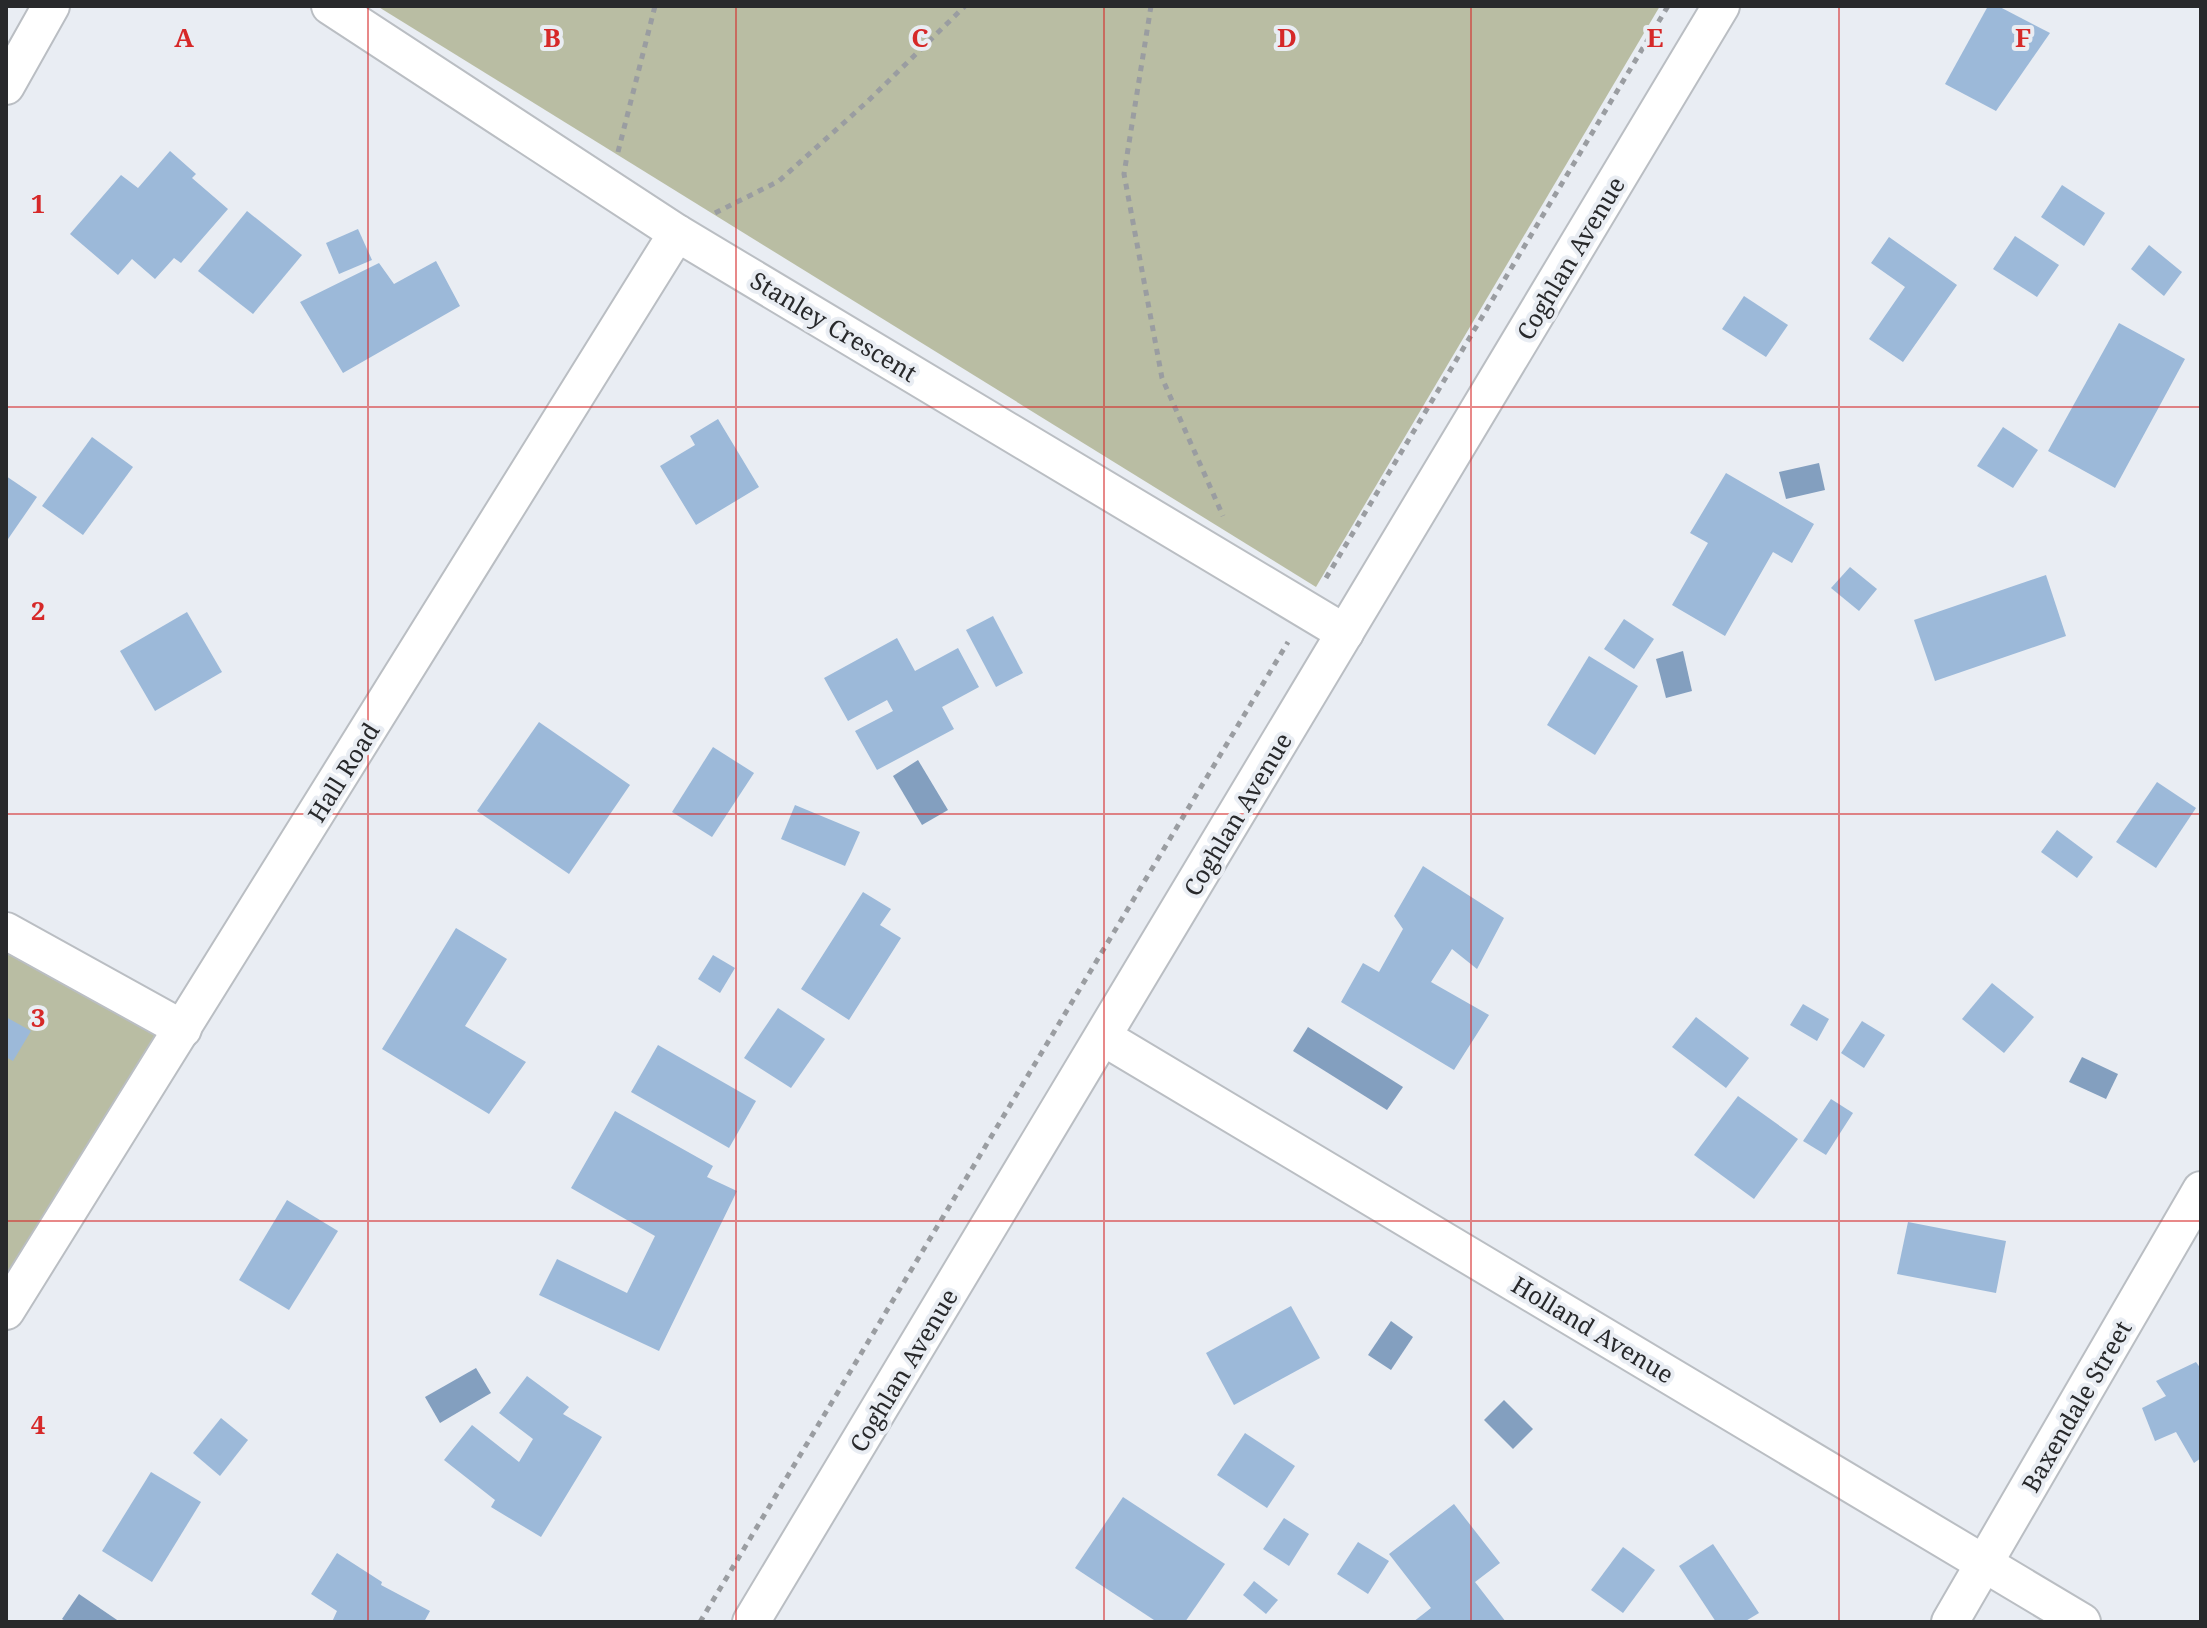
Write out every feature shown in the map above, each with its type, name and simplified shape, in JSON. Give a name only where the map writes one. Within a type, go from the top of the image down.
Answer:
[{"type":"street","points":[[6,86],[51,6]]},
{"type":"street","name":"Stanley Crescent","points":[[330,6],[677,233],[1345,633]]},
{"type":"street","name":"Coghlan Avenue","points":[[751,1622],[1721,6]]},
{"type":"street","name":"Hall Road","points":[[6,1311],[677,233]]},
{"type":"street","points":[[6,931],[183,1029]]},
{"type":"street","name":"Holland Avenue","points":[[1103,1037],[2082,1622]]},
{"type":"street","name":"Baxendale Street","points":[[1950,1622],[2201,1190]]},
{"type":"path","points":[[609,188],[655,6]]},
{"type":"path","points":[[677,233],[779,181],[868,101],[965,6]]},
{"type":"path","points":[[1151,6],[1124,174],[1162,378],[1224,519]]},
{"type":"path","points":[[700,1622],[1668,6]]},
{"type":"green space","points":[[377,6],[1660,6],[1316,587]]},
{"type":"green space","points":[[6,941],[173,1033],[6,1292]]},
{"type":"water","points":[[1819,463],[1825,490],[1786,499],[1779,472]]},
{"type":"water","points":[[1683,651],[1692,691],[1666,698],[1656,659]]},
{"type":"water","points":[[918,760],[948,810],[922,825],[893,776]]},
{"type":"water","points":[[1308,1027],[1403,1087],[1387,1110],[1293,1051]]},
{"type":"water","points":[[2082,1057],[2118,1074],[2106,1099],[2069,1082]]},
{"type":"water","points":[[1391,1321],[1413,1337],[1391,1370],[1368,1355]]},
{"type":"water","points":[[476,1368],[491,1393],[440,1423],[425,1397]]},
{"type":"water","points":[[1504,1400],[1533,1429],[1513,1449],[1484,1420]]},
{"type":"water","points":[[79,1594],[120,1622],[67,1622],[62,1619]]},
{"type":"building","points":[[1988,6],[1998,6],[2050,33],[1996,111],[1945,84]]},
{"type":"building","points":[[170,151],[196,174],[192,178],[228,209],[181,263],[174,258],[155,279],[132,259],[118,275],[70,234],[121,175],[138,188]]},
{"type":"building","points":[[2062,185],[2105,213],[2084,246],[2041,217]]},
{"type":"building","points":[[247,211],[302,255],[253,314],[198,271]]},
{"type":"building","points":[[358,229],[372,260],[339,274],[326,243]]},
{"type":"building","points":[[2015,236],[2059,265],[2037,297],[1993,269]]},
{"type":"building","points":[[1889,237],[1957,285],[1903,362],[1869,339],[1905,287],[1871,263]]},
{"type":"building","points":[[2149,245],[2182,272],[2164,296],[2131,269]]},
{"type":"building","points":[[436,261],[460,306],[343,373],[300,302],[379,263],[394,284]]},
{"type":"building","points":[[1744,296],[1788,325],[1766,357],[1722,329]]},
{"type":"building","points":[[2119,323],[2185,359],[2115,488],[2048,451]]},
{"type":"building","points":[[718,419],[759,487],[696,525],[660,466],[695,445],[690,436]]},
{"type":"building","points":[[2003,427],[2038,450],[2013,488],[1977,466]]},
{"type":"building","points":[[92,437],[133,467],[83,535],[42,506]]},
{"type":"building","points":[[1726,473],[1814,524],[1792,563],[1773,552],[1725,636],[1672,605],[1708,543],[1690,533]]},
{"type":"building","points":[[6,476],[37,497],[6,542]]},
{"type":"building","points":[[1850,567],[1877,589],[1859,611],[1831,588]]},
{"type":"building","points":[[2046,575],[2066,636],[1935,681],[1914,620]]},
{"type":"building","points":[[187,612],[222,672],[155,711],[120,651]]},
{"type":"building","points":[[993,616],[1023,673],[996,687],[966,630]]},
{"type":"building","points":[[1624,619],[1654,639],[1634,669],[1604,649]]},
{"type":"building","points":[[897,638],[915,671],[958,648],[979,687],[942,707],[954,729],[877,770],[855,731],[893,711],[887,700],[848,721],[824,678]]},
{"type":"building","points":[[1589,656],[1638,686],[1595,755],[1547,725]]},
{"type":"building","points":[[539,722],[630,785],[569,874],[477,811]]},
{"type":"building","points":[[713,747],[754,773],[712,837],[672,812]]},
{"type":"building","points":[[2157,782],[2196,808],[2156,868],[2116,842]]},
{"type":"building","points":[[795,805],[860,832],[845,866],[781,839]]},
{"type":"building","points":[[2057,830],[2093,857],[2077,878],[2041,852]]},
{"type":"building","points":[[1423,866],[1504,918],[1477,969],[1452,949],[1431,982],[1489,1015],[1454,1070],[1341,1002],[1363,963],[1379,972],[1403,929],[1394,916]]},
{"type":"building","points":[[863,892],[891,909],[880,925],[901,938],[849,1020],[801,989]]},
{"type":"building","points":[[456,928],[507,959],[465,1026],[526,1062],[489,1114],[382,1049]]},
{"type":"building","points":[[713,955],[735,968],[720,993],[698,979]]},
{"type":"building","points":[[1992,983],[2034,1017],[2004,1053],[1962,1019]]},
{"type":"building","points":[[1803,1004],[1829,1019],[1817,1041],[1790,1025]]},
{"type":"building","points":[[778,1008],[825,1039],[791,1088],[744,1058]]},
{"type":"building","points":[[6,1017],[31,1031],[13,1061],[6,1057]]},
{"type":"building","points":[[1696,1017],[1749,1058],[1726,1088],[1672,1047]]},
{"type":"building","points":[[1862,1021],[1885,1035],[1864,1068],[1841,1053]]},
{"type":"building","points":[[658,1045],[756,1101],[729,1148],[631,1092]]},
{"type":"building","points":[[1738,1096],[1798,1139],[1754,1199],[1694,1155]]},
{"type":"building","points":[[1831,1099],[1853,1113],[1826,1155],[1803,1141]]},
{"type":"building","points":[[615,1111],[713,1166],[707,1177],[737,1191],[659,1351],[539,1295],[557,1259],[627,1293],[655,1236],[571,1188]]},
{"type":"building","points":[[287,1200],[338,1231],[289,1310],[239,1280]]},
{"type":"building","points":[[1908,1222],[2006,1241],[1996,1293],[1897,1274]]},
{"type":"building","points":[[1291,1306],[1320,1358],[1234,1405],[1206,1353]]},
{"type":"building","points":[[2196,1362],[2201,1369],[2201,1458],[2194,1463],[2176,1432],[2155,1441],[2142,1408],[2166,1396],[2156,1381]]},
{"type":"building","points":[[527,1376],[569,1407],[563,1414],[602,1437],[541,1537],[491,1507],[495,1500],[444,1460],[472,1425],[519,1462],[533,1439],[499,1413]]},
{"type":"building","points":[[221,1418],[248,1440],[220,1476],[193,1453]]},
{"type":"building","points":[[1245,1433],[1295,1466],[1267,1508],[1217,1475]]},
{"type":"building","points":[[151,1472],[201,1502],[152,1582],[102,1551]]},
{"type":"building","points":[[1123,1497],[1225,1564],[1185,1622],[1157,1622],[1075,1568]]},
{"type":"building","points":[[1454,1504],[1500,1563],[1475,1582],[1506,1622],[1413,1622],[1431,1608],[1389,1554]]},
{"type":"building","points":[[1284,1518],[1309,1534],[1289,1566],[1263,1549]]},
{"type":"building","points":[[1358,1542],[1389,1561],[1368,1594],[1337,1574]]},
{"type":"building","points":[[1713,1544],[1759,1613],[1744,1622],[1716,1622],[1679,1566]]},
{"type":"building","points":[[1623,1547],[1655,1570],[1623,1613],[1591,1590]]},
{"type":"building","points":[[337,1553],[382,1582],[381,1585],[430,1611],[424,1622],[332,1622],[337,1611],[311,1594]]},
{"type":"building","points":[[1254,1581],[1278,1600],[1266,1614],[1243,1595]]}]
